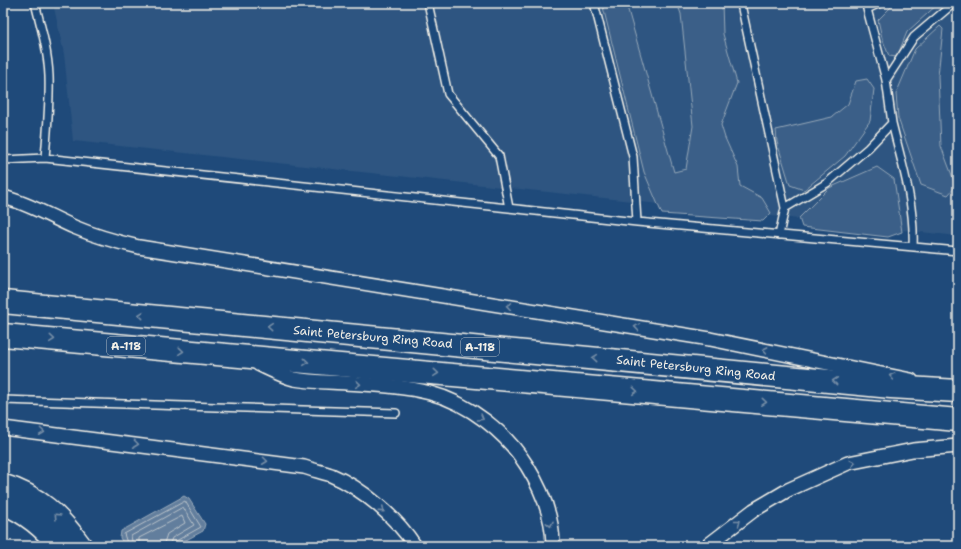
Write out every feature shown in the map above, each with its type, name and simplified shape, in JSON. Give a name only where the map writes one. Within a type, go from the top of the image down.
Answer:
[{"type":"highway","name":"Saint Petersburg Ring Road","points":[[3,302],[891,387],[958,390]]},
{"type":"highway","name":"А-118","points":[[3,335],[958,420]]},
{"type":"main road","points":[[3,485],[28,496],[50,509],[65,524],[81,546]]},
{"type":"main road","points":[[3,503],[35,522],[58,546]]},
{"type":"street","points":[[3,197],[45,213],[106,240],[139,247],[710,339],[958,390]]},
{"type":"street","points":[[240,356],[294,379],[393,387],[431,393],[459,405],[492,425],[517,450],[533,476],[546,507],[553,536],[553,546]]},
{"type":"street","points":[[3,428],[280,463],[331,475],[357,489],[405,530],[415,546]]},
{"type":"street","points":[[707,546],[754,510],[788,490],[848,463],[913,450],[958,446]]},
{"type":"lane","points":[[35,3],[45,47],[49,74],[45,158]]},
{"type":"lane","points":[[428,3],[448,94],[499,156],[509,208]]},
{"type":"lane","points":[[594,3],[633,157],[638,222]]},
{"type":"lane","points":[[880,3],[866,6],[886,80],[892,124],[911,200],[914,227],[913,247]]},
{"type":"lane","points":[[886,80],[914,38],[954,3]]},
{"type":"lane","points":[[742,9],[785,208],[779,235]]},
{"type":"lane","points":[[785,208],[827,183],[868,148],[892,124]]},
{"type":"lane","points":[[3,160],[45,158],[638,222],[958,251]]},
{"type":"lane","points":[[3,400],[396,413]]},
{"type":"shaded area","points":[[53,3],[958,3],[958,236],[73,141],[64,54]]},
{"type":"shaded area","points":[[602,3],[626,3],[674,172],[686,169],[693,126],[681,14],[677,3],[722,3],[723,34],[737,83],[721,125],[738,167],[740,186],[762,198],[771,213],[763,221],[662,214],[644,172]]},
{"type":"shaded area","points":[[939,3],[907,32],[897,57],[889,56],[882,38],[878,20],[894,4]]},
{"type":"shaded area","points":[[940,26],[943,29],[938,76],[941,146],[956,186],[948,195],[921,185],[898,118],[896,94],[915,49]]},
{"type":"shaded area","points":[[867,79],[874,89],[870,121],[845,156],[804,190],[790,185],[777,142],[776,130],[832,117],[848,104],[856,81]]},
{"type":"shaded area","points":[[877,167],[894,179],[902,232],[888,237],[802,227],[799,218],[829,188]]},
{"type":"water","points":[[184,496],[189,499],[205,524],[203,531],[175,546],[125,546],[120,538],[121,531]]}]
